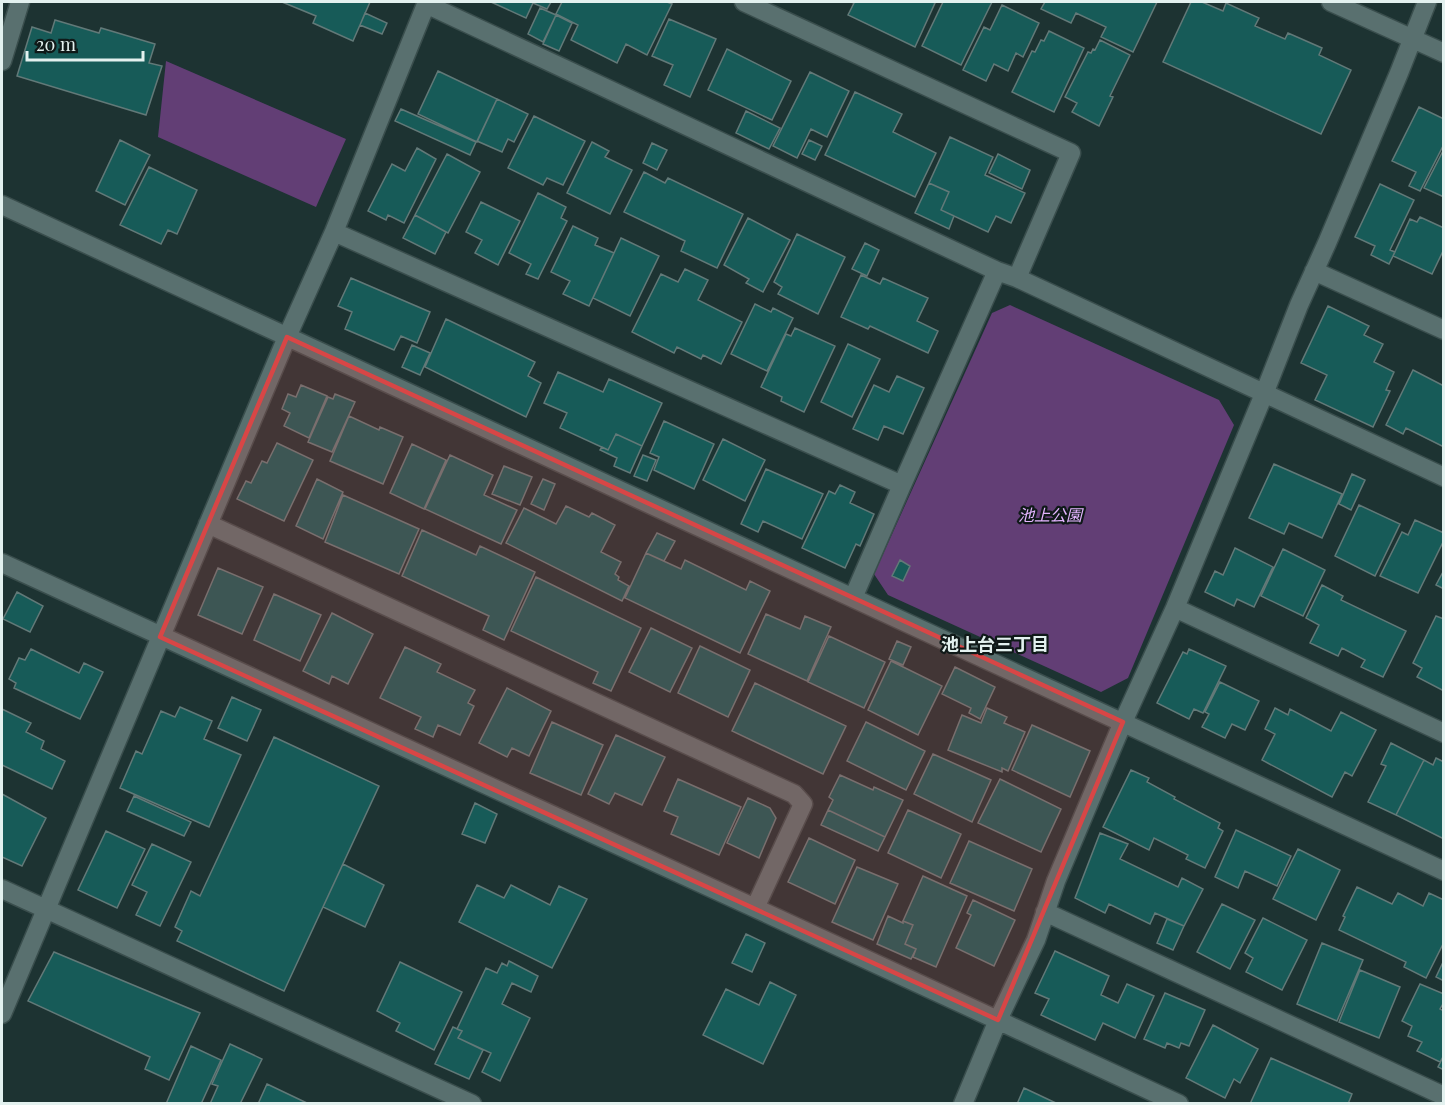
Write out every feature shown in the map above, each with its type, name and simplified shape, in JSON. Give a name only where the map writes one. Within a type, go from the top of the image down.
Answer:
[{"type":"street","points":[[2,61],[20,2]]},
{"type":"street","points":[[744,2],[1071,153],[1017,278]]},
{"type":"street","points":[[1331,2],[1443,53]]},
{"type":"street","points":[[963,1104],[998,1020],[1036,940],[1056,880],[1123,722],[1175,608],[1299,305],[1427,2]]},
{"type":"street","points":[[2,1014],[160,637],[334,232],[426,3],[1443,477]]},
{"type":"street","points":[[2,206],[1443,871]]},
{"type":"street","points":[[334,232],[902,485]]},
{"type":"street","points":[[853,598],[997,271]]},
{"type":"street","points":[[1314,271],[1443,330]]},
{"type":"street","points":[[208,524],[794,794],[802,804],[755,908]]},
{"type":"street","points":[[2,563],[1179,1104]]},
{"type":"street","points":[[1175,608],[1443,733]]},
{"type":"street","points":[[2,889],[472,1104]]},
{"type":"street","points":[[1046,912],[1443,1096]]},
{"type":"highlighted area","points":[[287,337],[1123,722],[998,1020],[160,637]]},
{"type":"green space","points":[[166,61],[346,139],[316,207],[158,137]]},
{"type":"green space","name":"池上公園","points":[[1010,305],[1219,400],[1234,425],[1128,678],[1101,692],[888,595],[874,574],[992,313]]},
{"type":"building","points":[[282,2],[370,2],[353,41],[313,23],[316,16]]},
{"type":"building","points":[[491,2],[551,2],[547,9],[533,3],[526,18]]},
{"type":"building","points":[[562,2],[667,2],[672,4],[647,55],[626,44],[617,63],[571,40],[578,25],[556,14]]},
{"type":"building","points":[[851,2],[935,3],[915,47],[848,15],[854,3]]},
{"type":"building","points":[[943,2],[992,2],[961,65],[922,46]]},
{"type":"building","points":[[1045,2],[1157,2],[1133,52],[1101,37],[1106,27],[1076,13],[1071,23],[1041,9]]},
{"type":"building","points":[[1191,2],[1202,2],[1223,11],[1226,3],[1259,18],[1255,26],[1285,39],[1288,33],[1322,48],[1319,55],[1351,70],[1321,134],[1163,62]]},
{"type":"building","points":[[1002,5],[1039,23],[1023,57],[1016,53],[1008,71],[994,64],[986,81],[963,70],[984,27],[990,30]]},
{"type":"building","points":[[540,8],[556,15],[543,42],[528,34]]},
{"type":"building","points":[[365,13],[387,23],[382,34],[360,25]]},
{"type":"building","points":[[556,15],[572,23],[559,51],[543,44]]},
{"type":"building","points":[[669,19],[716,39],[690,97],[664,85],[673,65],[652,56]]},
{"type":"building","points":[[55,20],[99,33],[101,28],[155,44],[149,63],[162,66],[146,115],[17,76],[32,27],[51,33]]},
{"type":"building","points":[[1049,31],[1084,48],[1054,112],[1012,92],[1032,51],[1035,52]]},
{"type":"building","points":[[1100,40],[1130,55],[1110,96],[1113,97],[1099,126],[1072,112],[1077,103],[1065,97],[1088,52],[1095,50]]},
{"type":"building","points":[[727,49],[791,81],[772,120],[708,90]]},
{"type":"building","points":[[438,71],[497,99],[477,142],[418,114]]},
{"type":"building","points":[[810,72],[849,91],[827,137],[811,129],[797,158],[773,146]]},
{"type":"building","points":[[855,92],[902,114],[893,132],[936,153],[915,197],[825,155]]},
{"type":"building","points":[[497,99],[528,114],[514,142],[508,139],[502,152],[477,141]]},
{"type":"building","points":[[1419,107],[1444,119],[1444,144],[1420,191],[1409,186],[1416,172],[1392,161]]},
{"type":"building","points":[[401,109],[476,142],[470,155],[395,121]]},
{"type":"building","points":[[746,111],[780,128],[769,149],[736,133]]},
{"type":"building","points":[[534,116],[585,141],[563,185],[547,178],[543,185],[508,168]]},
{"type":"building","points":[[950,137],[993,157],[985,175],[1025,193],[1011,223],[996,216],[988,232],[941,210],[949,192],[929,183]]},
{"type":"building","points":[[120,140],[150,155],[125,205],[96,191]]},
{"type":"building","points":[[809,140],[822,146],[815,160],[802,154]]},
{"type":"building","points":[[592,142],[609,151],[605,157],[632,170],[610,214],[567,193]]},
{"type":"building","points":[[652,143],[667,150],[657,170],[643,163]]},
{"type":"building","points":[[417,148],[436,159],[404,223],[388,215],[386,220],[368,211],[392,164],[405,171]]},
{"type":"building","points":[[1444,149],[1444,197],[1424,188]]},
{"type":"building","points":[[447,154],[480,172],[448,233],[415,215]]},
{"type":"building","points":[[998,154],[1030,170],[1022,189],[989,173]]},
{"type":"building","points":[[149,167],[197,190],[177,234],[168,230],[161,244],[120,225]]},
{"type":"building","points":[[644,172],[665,183],[668,178],[743,214],[717,268],[681,251],[685,241],[624,212]]},
{"type":"building","points":[[929,183],[949,192],[941,210],[954,216],[949,229],[915,213]]},
{"type":"building","points":[[1380,184],[1414,200],[1390,250],[1395,252],[1389,264],[1371,255],[1375,246],[1355,237]]},
{"type":"building","points":[[538,193],[566,207],[561,218],[567,221],[538,279],[526,274],[531,264],[509,253]]},
{"type":"building","points":[[481,202],[520,221],[498,265],[475,253],[482,240],[466,232]]},
{"type":"building","points":[[415,215],[446,232],[435,254],[403,238]]},
{"type":"building","points":[[1420,217],[1444,228],[1444,249],[1432,274],[1393,256],[1410,219],[1417,222]]},
{"type":"building","points":[[748,218],[790,240],[763,292],[746,283],[749,279],[724,265]]},
{"type":"building","points":[[573,226],[598,238],[595,245],[614,253],[589,306],[563,294],[570,281],[551,272]]},
{"type":"building","points":[[797,234],[845,257],[818,314],[778,294],[782,287],[774,282]]},
{"type":"building","points":[[621,238],[659,256],[630,316],[593,298]]},
{"type":"building","points":[[865,243],[879,250],[867,276],[852,269]]},
{"type":"building","points":[[685,269],[708,280],[698,300],[742,322],[721,364],[703,355],[701,359],[677,347],[674,353],[632,332],[661,274],[678,282]]},
{"type":"building","points":[[861,275],[880,284],[883,278],[928,298],[917,321],[938,331],[928,353],[870,326],[868,329],[841,317]]},
{"type":"building","points":[[351,278],[430,312],[417,343],[401,336],[394,350],[345,329],[352,312],[338,306]]},
{"type":"building","points":[[755,304],[771,312],[773,308],[793,318],[767,371],[731,354]]},
{"type":"building","points":[[1328,306],[1369,326],[1364,335],[1383,344],[1374,362],[1394,372],[1386,390],[1390,391],[1373,427],[1315,400],[1327,375],[1301,363]]},
{"type":"building","points":[[446,319],[535,362],[528,376],[541,383],[526,417],[425,367]]},
{"type":"building","points":[[795,328],[835,346],[804,412],[781,401],[782,397],[761,387],[786,334],[791,336]]},
{"type":"building","points":[[848,344],[880,359],[852,417],[821,402]]},
{"type":"building","points":[[412,345],[430,353],[420,375],[402,367]]},
{"type":"building","points":[[1413,370],[1444,386],[1444,447],[1406,428],[1403,434],[1386,425]]},
{"type":"building","points":[[558,372],[603,392],[609,379],[662,403],[642,446],[616,434],[608,450],[560,428],[567,413],[544,403]]},
{"type":"building","points":[[897,376],[924,388],[903,434],[884,426],[878,440],[853,429],[874,385],[889,392]]},
{"type":"building","points":[[301,385],[327,396],[309,438],[284,426],[290,413],[282,409],[288,394],[296,397]]},
{"type":"building","points":[[335,394],[355,402],[332,452],[308,442],[328,397],[333,399]]},
{"type":"building","points":[[349,416],[379,430],[380,427],[403,437],[383,484],[330,461]]},
{"type":"building","points":[[664,421],[714,444],[694,489],[654,470],[659,457],[650,453]]},
{"type":"building","points":[[616,434],[642,446],[630,473],[614,466],[617,458],[600,450],[602,447],[608,450]]},
{"type":"building","points":[[723,439],[765,460],[745,501],[703,480]]},
{"type":"building","points":[[277,443],[313,460],[284,521],[237,499],[246,481],[251,483],[262,461],[267,463]]},
{"type":"building","points":[[412,444],[446,460],[424,509],[390,493]]},
{"type":"building","points":[[450,455],[493,475],[484,495],[517,510],[501,544],[425,509]]},
{"type":"building","points":[[643,455],[656,460],[647,481],[634,476]]},
{"type":"building","points":[[1274,464],[1342,494],[1322,538],[1289,523],[1284,534],[1249,518]]},
{"type":"building","points":[[504,466],[532,477],[520,505],[492,494]]},
{"type":"building","points":[[766,469],[823,494],[802,539],[763,521],[758,532],[741,524]]},
{"type":"building","points":[[1352,474],[1365,480],[1351,510],[1339,504]]},
{"type":"building","points":[[317,479],[343,492],[323,539],[296,526]]},
{"type":"building","points":[[543,479],[555,484],[544,510],[531,504]]},
{"type":"building","points":[[840,485],[855,492],[850,503],[874,514],[860,546],[856,544],[845,568],[802,548],[829,491],[835,494]]},
{"type":"building","points":[[343,495],[419,529],[399,574],[325,542]]},
{"type":"building","points":[[1359,505],[1400,524],[1375,576],[1335,556]]},
{"type":"building","points":[[566,506],[589,517],[592,513],[615,525],[601,552],[621,562],[615,574],[619,577],[618,580],[629,586],[622,601],[506,543],[524,508],[556,524]]},
{"type":"building","points":[[1415,520],[1444,533],[1444,540],[1418,593],[1380,576],[1402,532],[1408,535]]},
{"type":"building","points":[[422,530],[476,555],[480,546],[535,572],[504,640],[483,630],[489,616],[402,576]]},
{"type":"building","points":[[657,533],[675,541],[664,561],[646,553]]},
{"type":"building","points":[[1235,548],[1273,567],[1254,607],[1237,599],[1234,606],[1205,592],[1215,571],[1223,575]]},
{"type":"building","points":[[1283,549],[1325,570],[1303,616],[1261,596]]},
{"type":"building","points":[[646,553],[681,569],[685,560],[746,590],[750,581],[770,591],[740,653],[625,598]]},
{"type":"building","points":[[900,560],[910,566],[903,581],[892,576]]},
{"type":"building","points":[[218,568],[263,587],[242,634],[198,615]]},
{"type":"building","points":[[1444,570],[1444,589],[1436,585]]},
{"type":"building","points":[[536,577],[641,628],[611,691],[593,683],[598,672],[511,631]]},
{"type":"building","points":[[1322,585],[1343,596],[1341,600],[1406,631],[1383,677],[1361,667],[1365,660],[1342,648],[1338,656],[1310,643],[1319,625],[1306,618]]},
{"type":"building","points":[[17,592],[43,606],[30,632],[3,619]]},
{"type":"building","points":[[274,594],[321,615],[300,661],[254,640]]},
{"type":"building","points":[[332,613],[373,634],[348,684],[332,676],[329,684],[303,671]]},
{"type":"building","points":[[766,614],[800,629],[805,616],[831,627],[807,681],[748,654]]},
{"type":"building","points":[[1436,616],[1444,619],[1444,691],[1417,677],[1422,668],[1413,663]]},
{"type":"building","points":[[651,628],[692,648],[670,692],[629,672]]},
{"type":"building","points":[[829,636],[885,662],[864,708],[808,682]]},
{"type":"building","points":[[897,641],[911,647],[903,665],[889,659]]},
{"type":"building","points":[[700,646],[750,670],[728,717],[678,693]]},
{"type":"building","points":[[405,647],[441,664],[437,672],[475,690],[468,703],[474,706],[460,735],[438,725],[433,737],[415,729],[421,717],[380,698]]},
{"type":"building","points":[[31,649],[79,673],[84,663],[103,672],[80,719],[14,688],[16,683],[9,679],[19,658],[25,660]]},
{"type":"building","points":[[1189,649],[1226,666],[1203,713],[1194,709],[1189,719],[1157,703],[1183,652],[1187,654]]},
{"type":"building","points":[[891,661],[942,686],[918,735],[868,710]]},
{"type":"building","points":[[955,667],[995,687],[980,719],[969,713],[971,708],[942,694]]},
{"type":"building","points":[[1220,682],[1259,701],[1245,730],[1232,724],[1225,738],[1202,727],[1209,714],[1205,712]]},
{"type":"building","points":[[755,683],[846,726],[823,774],[732,731]]},
{"type":"building","points":[[507,688],[551,711],[529,756],[512,748],[507,757],[479,743]]},
{"type":"building","points":[[232,697],[261,710],[247,741],[218,728]]},
{"type":"building","points":[[180,707],[212,721],[204,739],[241,755],[209,827],[120,788],[136,751],[142,754],[161,711],[175,717]]},
{"type":"building","points":[[987,708],[1007,717],[1004,723],[1025,732],[1008,771],[1002,768],[1002,772],[948,750],[962,715],[981,723]]},
{"type":"building","points":[[1275,708],[1288,715],[1290,709],[1331,731],[1341,712],[1376,730],[1352,776],[1345,772],[1332,797],[1262,760],[1275,734],[1265,729]]},
{"type":"building","points":[[2,709],[31,723],[26,732],[44,741],[41,749],[65,761],[52,789],[2,765]]},
{"type":"building","points":[[552,722],[603,745],[581,795],[530,773]]},
{"type":"building","points":[[866,722],[925,751],[906,790],[847,761]]},
{"type":"building","points":[[1032,725],[1090,751],[1070,797],[1012,770]]},
{"type":"building","points":[[616,735],[665,757],[642,805],[615,793],[609,804],[588,794]]},
{"type":"building","points":[[274,737],[379,786],[284,991],[177,941],[182,931],[175,927],[191,891],[200,896]]},
{"type":"building","points":[[1391,743],[1424,760],[1396,815],[1368,802],[1386,766],[1381,764]]},
{"type":"building","points":[[933,754],[991,780],[972,822],[914,794]]},
{"type":"building","points":[[1436,758],[1444,762],[1444,839],[1396,815],[1424,760],[1433,765]]},
{"type":"building","points":[[1131,770],[1149,778],[1147,782],[1175,797],[1174,799],[1220,823],[1218,828],[1223,831],[1205,868],[1186,859],[1188,855],[1154,838],[1149,850],[1103,827]]},
{"type":"building","points":[[840,775],[903,800],[885,837],[828,810],[833,800],[829,797]]},
{"type":"building","points":[[678,779],[741,807],[719,855],[671,834],[678,817],[664,811]]},
{"type":"building","points":[[1000,779],[1061,809],[1041,852],[978,823]]},
{"type":"building","points":[[2,794],[46,818],[22,866],[2,857]]},
{"type":"building","points":[[134,796],[191,822],[184,836],[127,811]]},
{"type":"building","points":[[748,798],[770,808],[776,818],[759,858],[727,843]]},
{"type":"building","points":[[475,803],[497,814],[485,843],[462,834]]},
{"type":"building","points":[[828,810],[885,837],[878,851],[821,825]]},
{"type":"building","points":[[908,810],[961,834],[941,878],[888,853]]},
{"type":"building","points":[[1236,830],[1291,856],[1277,886],[1245,871],[1238,888],[1215,877]]},
{"type":"building","points":[[106,831],[145,849],[117,908],[78,890]]},
{"type":"building","points":[[1100,833],[1128,844],[1120,859],[1178,887],[1182,878],[1203,889],[1184,926],[1155,913],[1150,924],[1109,904],[1105,913],[1075,898]]},
{"type":"building","points":[[809,838],[855,860],[835,904],[788,882]]},
{"type":"building","points":[[969,841],[1032,869],[1014,911],[950,883]]},
{"type":"building","points":[[152,844],[191,862],[160,926],[136,915],[147,892],[132,885]]},
{"type":"building","points":[[1298,849],[1340,870],[1316,920],[1273,899]]},
{"type":"building","points":[[343,864],[384,885],[365,927],[323,907]]},
{"type":"building","points":[[857,867],[898,884],[873,940],[832,922]]},
{"type":"building","points":[[923,876],[967,896],[936,967],[913,957],[916,949],[905,944],[913,925],[903,921]]},
{"type":"building","points":[[477,885],[504,898],[511,885],[550,905],[559,886],[587,899],[552,968],[459,922]]},
{"type":"building","points":[[1357,887],[1392,904],[1398,893],[1423,906],[1429,893],[1444,900],[1444,942],[1426,978],[1404,967],[1406,962],[1339,930]]},
{"type":"building","points":[[973,900],[1015,920],[994,966],[956,948],[971,915],[967,913]]},
{"type":"building","points":[[1222,904],[1255,920],[1230,969],[1197,952]]},
{"type":"building","points":[[888,916],[913,925],[905,944],[916,949],[911,959],[877,944]]},
{"type":"building","points":[[1263,918],[1307,940],[1282,990],[1246,972],[1253,958],[1245,953]]},
{"type":"building","points":[[1167,919],[1184,926],[1173,950],[1157,943]]},
{"type":"building","points":[[746,934],[765,943],[752,972],[732,963]]},
{"type":"building","points":[[1322,943],[1363,960],[1337,1021],[1297,1004]]},
{"type":"building","points":[[1055,951],[1109,976],[1101,995],[1118,1003],[1127,984],[1154,996],[1135,1038],[1103,1023],[1095,1040],[1041,1015],[1049,999],[1035,993]]},
{"type":"building","points":[[54,952],[200,1013],[169,1080],[145,1069],[150,1057],[28,1001]]},
{"type":"building","points":[[1444,960],[1444,981],[1436,977]]},
{"type":"building","points":[[509,961],[538,976],[531,992],[512,983],[502,1004],[530,1018],[500,1081],[482,1072],[491,1053],[458,1038],[462,1031],[457,1029],[486,968],[497,973],[502,963],[507,966]]},
{"type":"building","points":[[400,962],[462,992],[434,1050],[396,1031],[400,1023],[377,1011]]},
{"type":"building","points":[[1360,970],[1400,987],[1379,1038],[1339,1022]]},
{"type":"building","points":[[770,982],[796,995],[763,1064],[703,1035],[726,989],[759,1005]]},
{"type":"building","points":[[1420,984],[1444,994],[1444,1002],[1440,1009],[1444,1011],[1444,1055],[1440,1062],[1417,1051],[1422,1042],[1408,1036],[1412,1026],[1402,1021]]},
{"type":"building","points":[[1165,993],[1205,1010],[1189,1046],[1181,1043],[1179,1048],[1167,1043],[1165,1048],[1144,1039]]},
{"type":"building","points":[[1213,1025],[1258,1049],[1240,1083],[1234,1079],[1225,1098],[1186,1078]]},
{"type":"building","points":[[453,1027],[462,1031],[458,1038],[483,1050],[469,1079],[435,1064]]},
{"type":"building","points":[[230,1044],[262,1059],[240,1104],[210,1104],[218,1086],[212,1084]]},
{"type":"building","points":[[191,1046],[221,1060],[201,1104],[166,1104]]},
{"type":"building","points":[[1444,1055],[1444,1070],[1438,1067]]},
{"type":"building","points":[[1271,1058],[1352,1094],[1348,1104],[1250,1104]]},
{"type":"building","points":[[267,1084],[309,1104],[258,1104]]},
{"type":"building","points":[[1024,1088],[1058,1104],[1017,1104]]},
{"type":"district","name":"池上台三丁目","points":[[995,645]]}]
